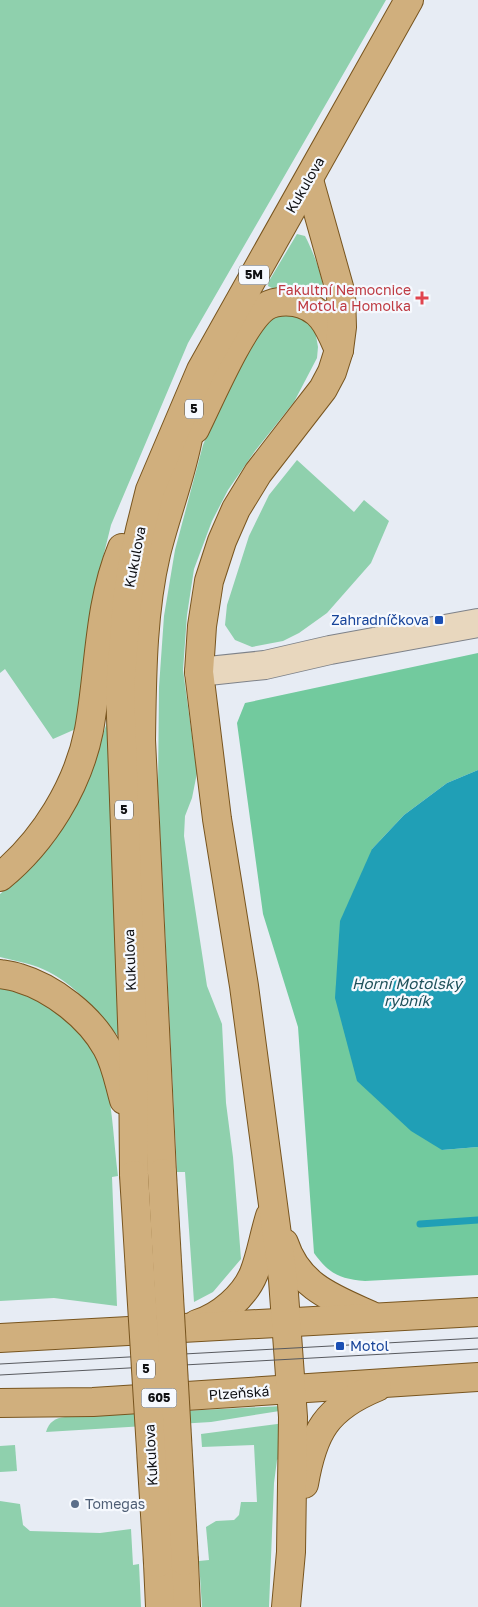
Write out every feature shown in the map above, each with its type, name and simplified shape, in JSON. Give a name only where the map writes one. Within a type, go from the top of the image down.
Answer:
[{"type":"main road","name":"Kukulova","points":[[171,1562],[134,1175],[133,1049],[120,689],[122,646],[133,562],[150,490],[201,370],[409,0]]},
{"type":"main road","points":[[286,1607],[291,1552],[293,1417],[283,1280],[244,986],[217,819],[199,672],[202,626],[209,581],[222,541],[236,509],[258,473],[323,389],[332,372],[339,350],[342,327],[341,294],[309,180]]},
{"type":"main road","points":[[187,447],[221,375],[256,315],[264,307],[273,302],[285,301],[309,308],[326,321],[339,350]]},
{"type":"main road","name":"Kukulova","points":[[171,1562],[162,1173],[141,740],[142,680],[146,625],[156,554],[187,447],[201,370]]},
{"type":"main road","points":[[0,877],[34,844],[50,821],[74,776],[88,731],[107,593],[121,550],[150,490]]},
{"type":"main road","points":[[0,974],[19,978],[48,991],[73,1008],[92,1027],[107,1048],[116,1071],[133,1133]]},
{"type":"main road","points":[[273,1206],[289,1258],[298,1271],[317,1289],[337,1301],[376,1318]]},
{"type":"main road","points":[[179,1328],[215,1317],[235,1300],[243,1290],[254,1274],[273,1206]]},
{"type":"main road","points":[[0,1338],[478,1312]]},
{"type":"main road","name":"Plzeňská","points":[[0,1403],[93,1402],[478,1377]]},
{"type":"main road","points":[[291,1552],[307,1468],[320,1428],[350,1400],[390,1382]]},
{"type":"main road","name":"5","points":[[160,1607],[171,1562]]},
{"type":"main road","name":"5","points":[[171,1562],[186,1607]]},
{"type":"street","points":[[199,672],[265,665],[330,650],[478,623]]},
{"type":"green space","points":[[0,0],[386,0],[188,343],[111,525],[95,590],[78,728],[53,739],[5,669],[0,673]]},
{"type":"green space","points":[[297,234],[305,236],[315,257],[323,284],[322,297],[296,287],[272,288],[268,286],[269,281]]},
{"type":"green space","points":[[283,313],[305,318],[315,330],[318,347],[317,358],[294,402],[255,451],[228,490],[212,521],[194,569],[187,615],[183,670],[197,773],[192,798],[185,816],[184,836],[207,986],[222,1024],[226,1103],[233,1157],[241,1259],[213,1292],[194,1302],[185,1172],[177,1172],[158,788],[159,687],[164,616],[175,550],[203,445],[244,347],[258,325]]},
{"type":"green space","points":[[297,460],[354,512],[364,500],[389,521],[371,563],[327,613],[299,633],[283,641],[252,647],[235,640],[225,625],[227,605],[249,536],[269,495]]},
{"type":"green space","points":[[478,653],[478,770],[447,783],[404,815],[372,849],[442,1150],[478,1147],[478,1275],[365,1281],[349,1279],[330,1271],[314,1253],[298,1027],[263,914],[237,723],[245,703]]},
{"type":"green space","points":[[108,719],[125,1044],[90,1004],[60,978],[37,967],[0,957],[0,894],[40,858],[61,831],[84,784]]},
{"type":"green space","points":[[0,988],[35,1000],[66,1020],[92,1047],[100,1064],[106,1081],[110,1105],[118,1176],[112,1177],[117,1306],[54,1298],[0,1301]]},
{"type":"green space","points":[[282,1406],[286,1410],[211,1422],[46,1432],[53,1421],[65,1417]]},
{"type":"green space","points":[[285,1423],[283,1456],[277,1460],[274,1483],[269,1607],[202,1607],[199,1561],[209,1560],[206,1527],[216,1521],[234,1520],[239,1515],[241,1502],[257,1502],[254,1445],[202,1447],[201,1434]]},
{"type":"green space","points":[[15,1445],[17,1471],[0,1472],[0,1446]]},
{"type":"green space","points":[[0,1501],[20,1504],[23,1525],[30,1531],[100,1533],[131,1529],[133,1565],[139,1564],[141,1607],[0,1607]]},
{"type":"water","name":"Horní Motolský rybník","points":[[478,770],[478,1147],[442,1150],[411,1131],[357,1081],[335,998],[340,921],[372,849],[404,815],[447,783]]},
{"type":"waterway","points":[[420,1224],[478,1220]]},
{"type":"tram line","points":[[0,1364],[478,1338]]},
{"type":"tram line","points":[[0,1375],[478,1349]]},
{"type":"place","name":"Fakultní Nemocnice Motol a Homolka","points":[[422,298]]},
{"type":"place","name":"Zahradníčkova","points":[[439,620]]},
{"type":"place","name":"Motol","points":[[340,1346]]},
{"type":"place","name":"Tomegas","points":[[75,1504]]}]
